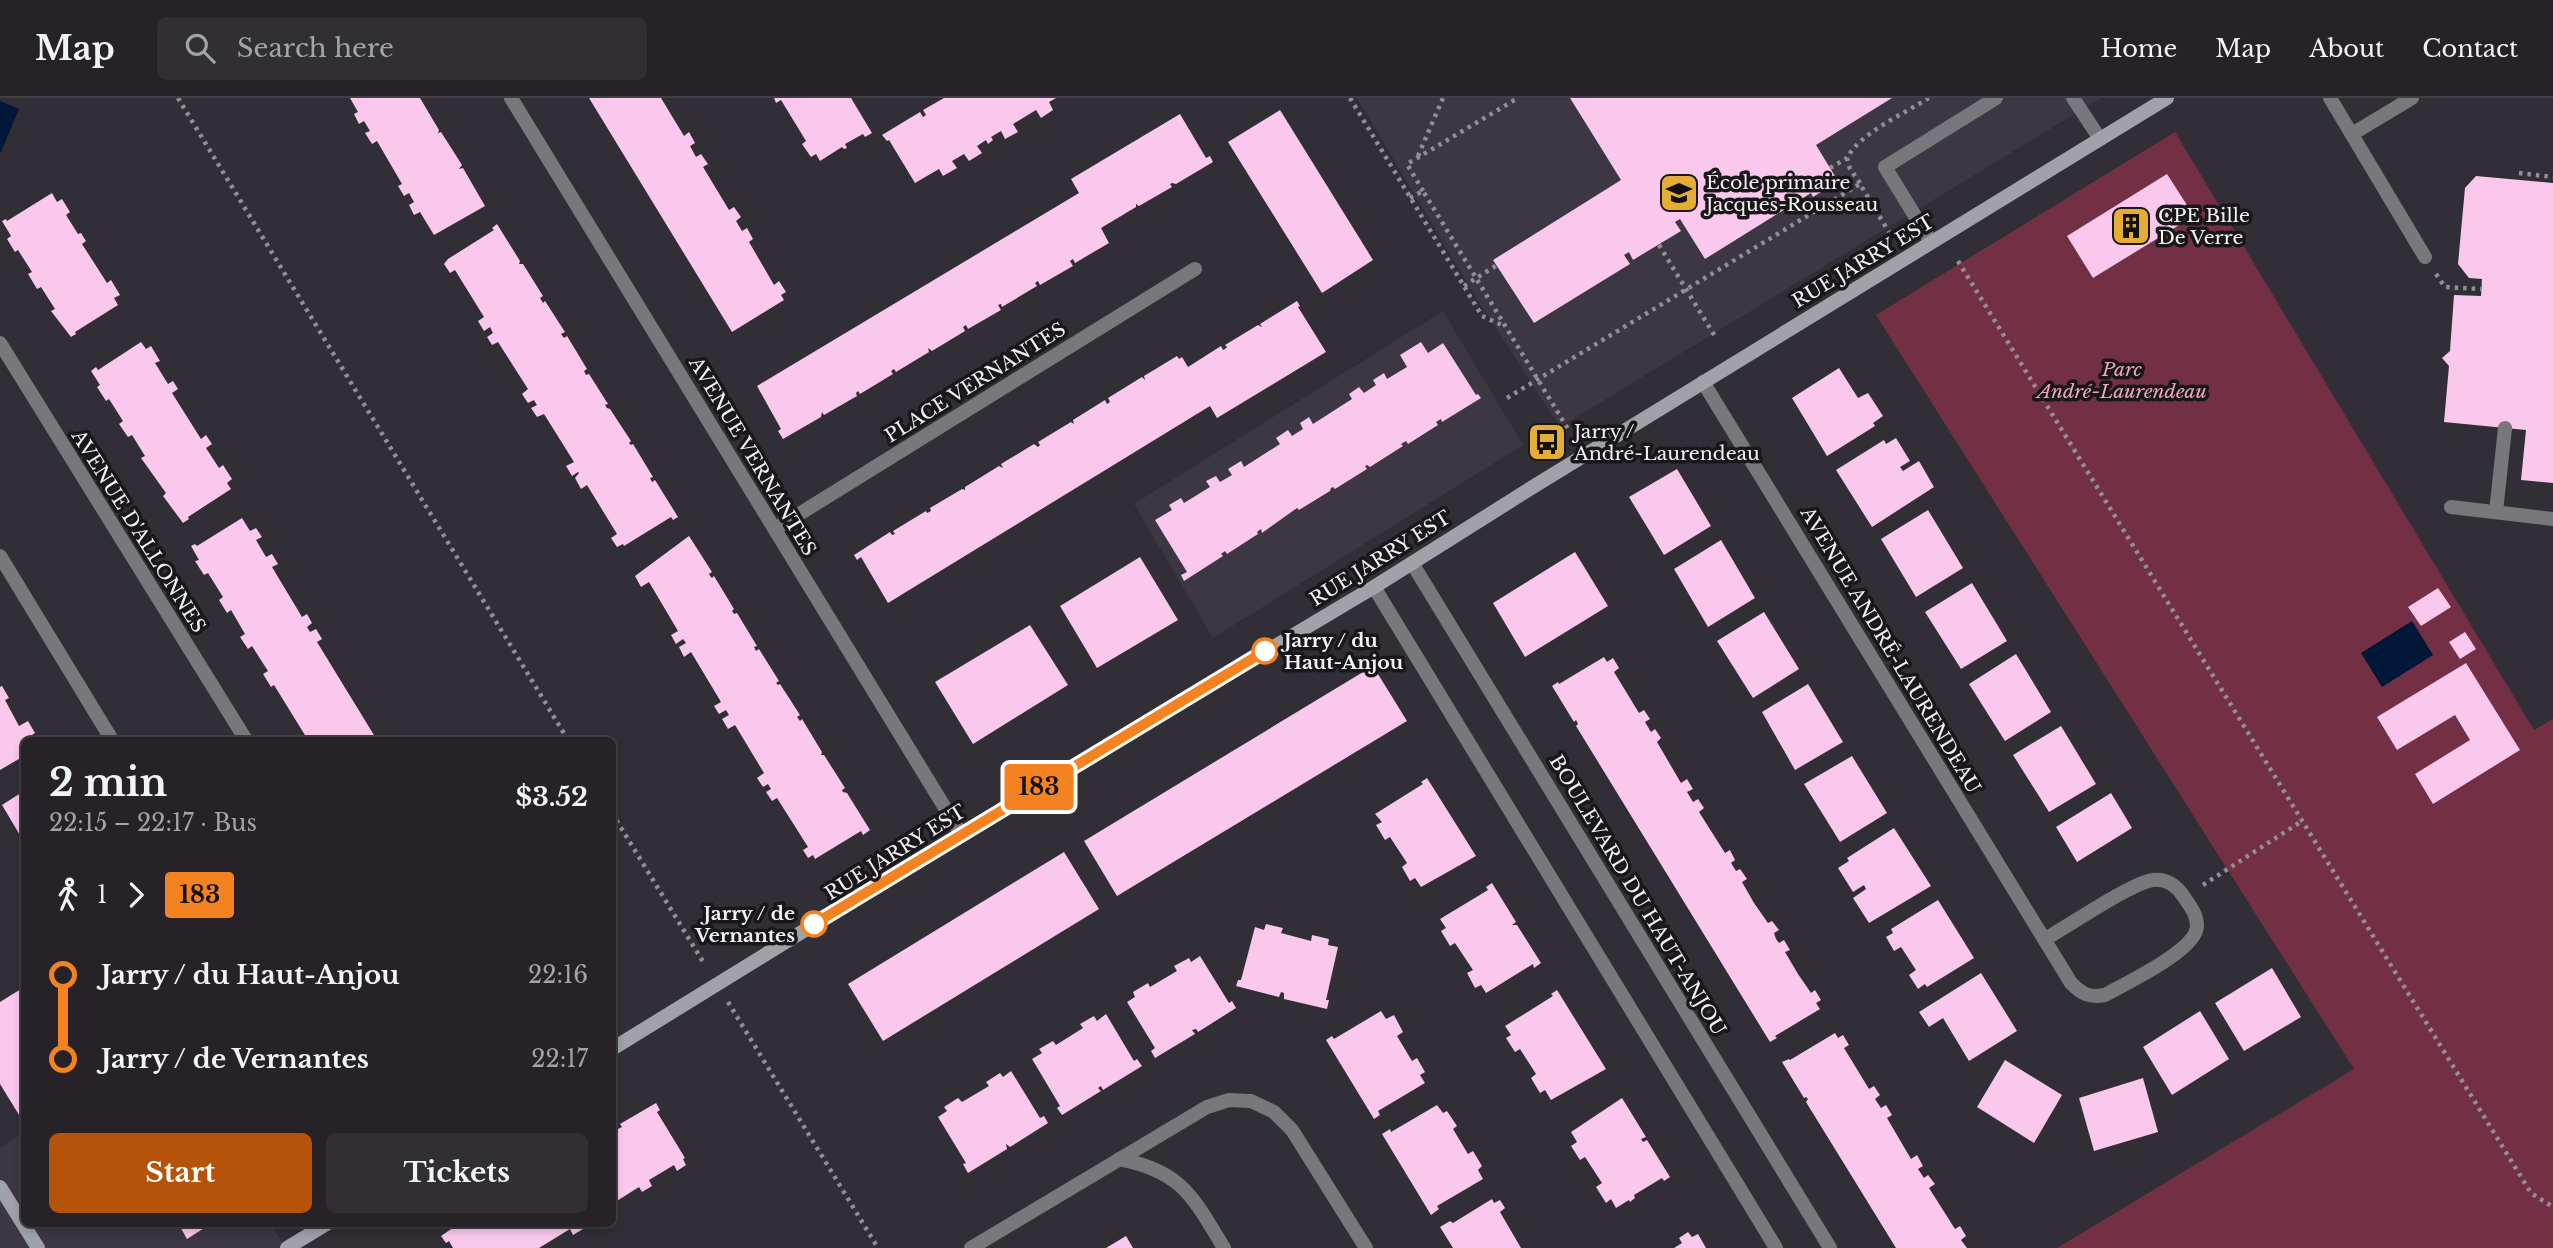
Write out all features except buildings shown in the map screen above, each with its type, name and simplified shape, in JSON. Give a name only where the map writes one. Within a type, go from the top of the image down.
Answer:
[{"type":"street","name":"AVENUE VERNANTES","points":[[511,98],[961,834]]},
{"type":"street","points":[[1931,242],[1885,167],[1996,98]]},
{"type":"street","points":[[2073,98],[2100,139]]},
{"type":"street","name":"RUE JARRY EST","points":[[616,1047],[961,834],[1374,587],[2167,98]]},
{"type":"street","points":[[2330,98],[2428,263]]},
{"type":"street","points":[[2351,134],[2412,98]]},
{"type":"street","name":"PLACE VERNANTES","points":[[775,528],[1195,269]]},
{"type":"street","name":"AVENUE D'ALLONNES","points":[[0,343],[244,737]]},
{"type":"street","name":"AVENUE ANDRÉ-LAURENDEAU","points":[[1703,382],[2071,983],[2081,993],[2093,997],[2105,995],[2175,954],[2193,937],[2197,928],[2195,913],[2184,897]]},
{"type":"street","points":[[2496,512],[2505,428]]},
{"type":"street","points":[[2451,507],[2553,519]]},
{"type":"street","points":[[0,556],[110,737]]},
{"type":"street","name":"BOULEVARD DU HAUT-ANJOU","points":[[1412,563],[1830,1248]]},
{"type":"street","points":[[1374,587],[1776,1248]]},
{"type":"street","points":[[2045,939],[2146,881],[2157,879],[2168,882],[2178,888],[2184,897]]},
{"type":"street","points":[[971,1248],[1207,1107],[1229,1100],[1251,1101],[1274,1112],[1292,1130],[1366,1248]]},
{"type":"street","points":[[1119,1159],[1146,1164],[1166,1174],[1185,1189],[1224,1248]]},
{"type":"street","points":[[0,1187],[21,1221]]},
{"type":"street","points":[[25,1227],[38,1248]]},
{"type":"street","points":[[288,1248],[322,1227]]},
{"type":"path","points":[[178,98],[566,737]]},
{"type":"path","points":[[1350,98],[1482,316],[1505,326]]},
{"type":"path","points":[[1418,157],[1443,98]]},
{"type":"path","points":[[1518,98],[1407,164],[1568,429]]},
{"type":"path","points":[[1830,168],[1847,158],[1862,140],[1929,98]]},
{"type":"path","points":[[1847,158],[1850,169],[1889,232]]},
{"type":"path","points":[[2519,173],[2553,177]]},
{"type":"path","points":[[1507,398],[1860,184]]},
{"type":"path","points":[[1410,198],[1423,191]]},
{"type":"path","points":[[1659,245],[1716,338]]},
{"type":"path","points":[[1958,261],[2531,1193],[2553,1207]]},
{"type":"path","points":[[2428,263],[2445,287],[2481,289]]},
{"type":"path","points":[[1464,286],[1497,265]]},
{"type":"path","points":[[616,820],[878,1248]]},
{"type":"path","points":[[2184,897],[2302,821]]},
{"type":"shaded area","name":"École primaire Jacques-Rousseau","points":[[1357,98],[2101,98],[1560,427],[1470,288]]},
{"type":"shaded area","points":[[1443,311],[1523,445],[1213,638],[1134,504]]},
{"type":"shaded area","points":[[21,1134],[21,1227],[272,1227],[286,1248],[0,1248],[0,1148]]},
{"type":"green space","name":"Parc André-Laurendeau","points":[[2175,132],[2534,730],[2553,719],[2553,1248],[2057,1248],[2354,1069],[1876,315]]},
{"type":"water","points":[[0,101],[19,109],[1,152],[0,152]]},
{"type":"water","points":[[2412,621],[2433,655],[2382,687],[2361,653]]},
{"type":"bus line","name":"183","points":[[814,924],[1265,651]]},
{"type":"place","name":"École primaire Jacques-Rousseau","points":[[1679,193]]},
{"type":"place","name":"CPE Bille De Verre","points":[[2131,226]]},
{"type":"place","name":"Jarry / André-Laurendeau","points":[[1547,442]]},
{"type":"place","name":"Jarry / du Haut-Anjou","points":[[1265,651]]},
{"type":"place","name":"Jarry / de Vernantes","points":[[814,924]]}]
